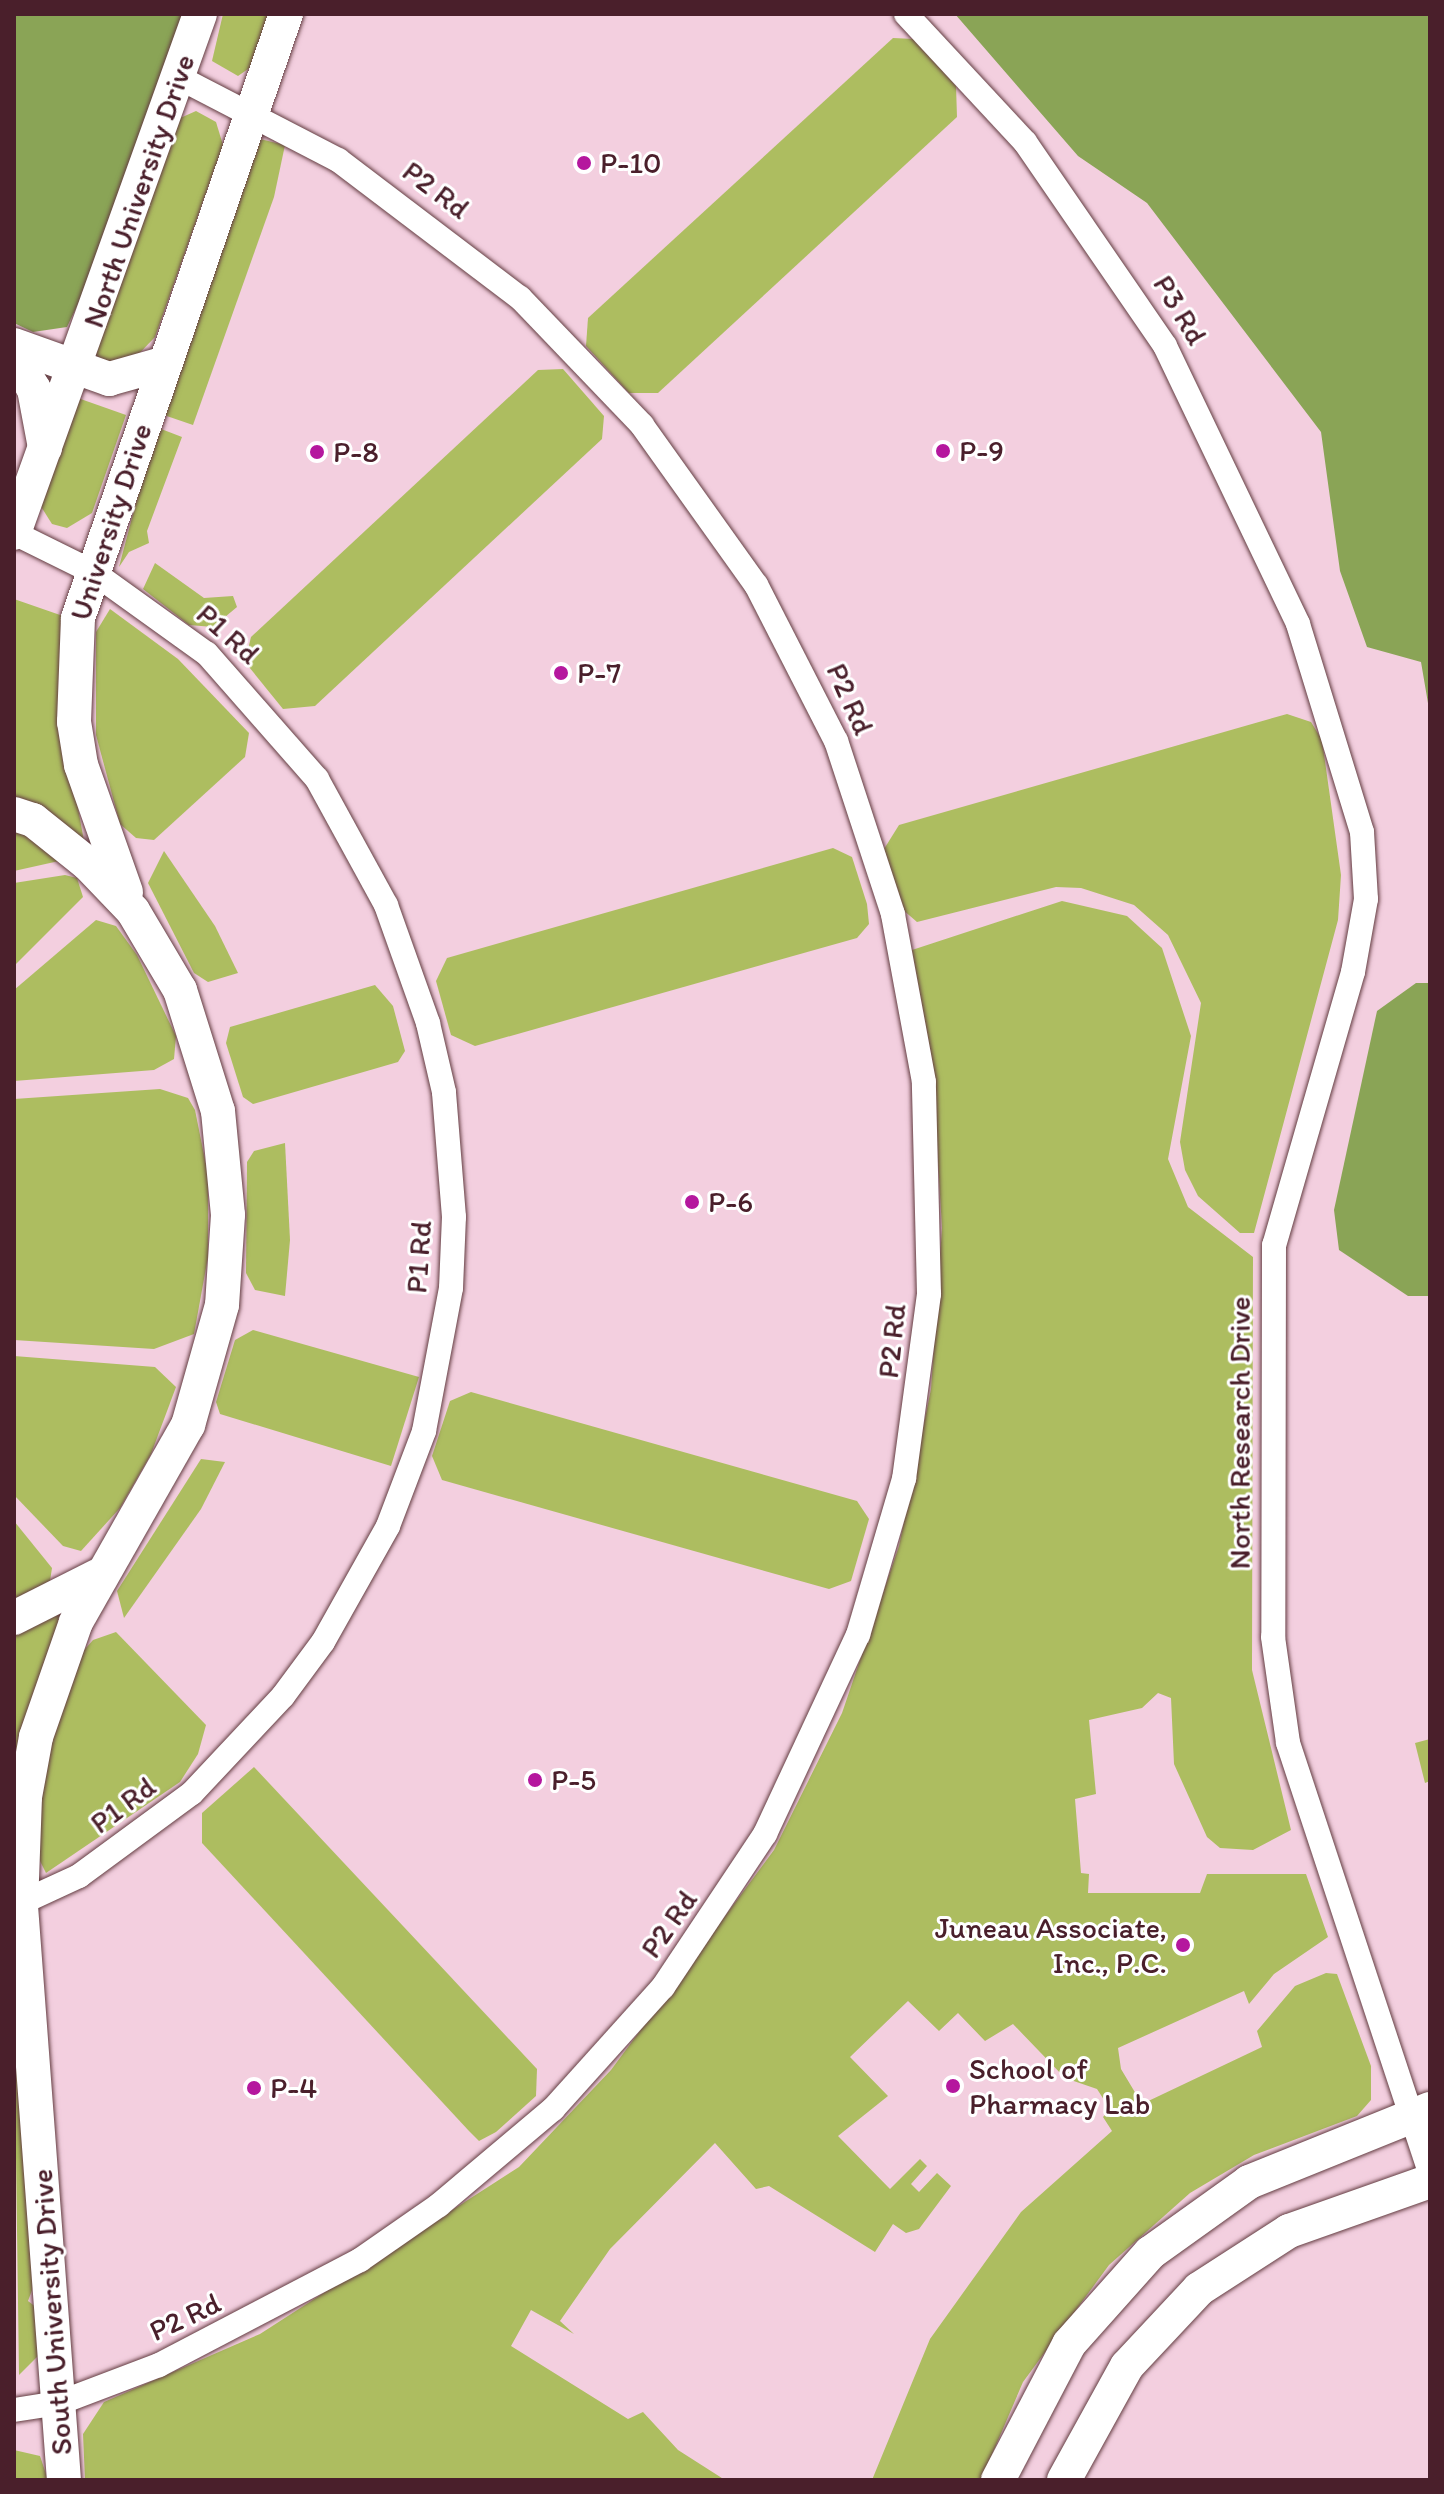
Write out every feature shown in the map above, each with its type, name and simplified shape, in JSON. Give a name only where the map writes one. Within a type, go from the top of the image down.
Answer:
[{"type":"main road","name":"North University Drive","points":[[77,368],[200,14]]},
{"type":"main road","points":[[14,345],[109,379],[162,364],[286,14]]},
{"type":"main road","points":[[14,355],[34,389],[45,451]]},
{"type":"main road","name":"University Drive","points":[[18,1906],[23,1821],[36,1737],[97,1576],[188,1425],[219,1319],[227,1260],[225,1155],[204,1053],[180,990],[133,911],[91,804],[74,722],[76,633],[162,364]]},
{"type":"main road","points":[[14,533],[77,368]]},
{"type":"main road","name":"University Drive","points":[[14,814],[56,837],[133,911]]},
{"type":"main road","points":[[14,1618],[97,1576]]},
{"type":"main road","name":"South University Drive","points":[[18,1906],[64,2480]]},
{"type":"main road","points":[[998,2480],[1069,2344],[1150,2253],[1249,2182],[1421,2112]]},
{"type":"main road","points":[[1064,2480],[1127,2366],[1199,2289],[1289,2231],[1430,2181]]},
{"type":"street","name":"P3 Rd","points":[[906,14],[1025,142],[1127,283],[1249,510],[1321,689]]},
{"type":"street","name":"P2 Rd","points":[[14,2410],[59,2403],[228,2334],[360,2260],[553,2109],[663,1987],[787,1796],[858,1635],[904,1479],[929,1294],[924,1082],[893,914],[836,741],[756,585],[642,425],[554,329],[398,199],[252,111],[178,77]]},
{"type":"street","name":"P1 Rd","points":[[14,533],[93,572],[221,667],[293,747],[355,841],[405,952],[440,1072],[452,1163],[451,1288],[412,1470],[323,1642],[273,1708],[192,1793],[129,1843],[18,1906]]},
{"type":"street","name":"North Research Drive","points":[[1321,689],[1362,832],[1366,899],[1353,972],[1274,1245],[1273,1637],[1288,1743],[1421,2112],[1430,2172]]},
{"type":"shaded area","points":[[14,14],[1430,14],[1430,2480],[14,2480]]},
{"type":"green space","points":[[14,14],[183,14],[90,279],[67,327],[33,332],[14,323]]},
{"type":"green space","points":[[223,14],[271,14],[251,67],[238,76],[212,61]]},
{"type":"green space","points":[[955,14],[1430,14],[1430,715],[1421,662],[1367,647],[1340,571],[1321,432],[1147,203],[1078,156]]},
{"type":"green space","points":[[893,38],[914,39],[956,86],[957,117],[658,393],[629,393],[586,346],[588,318]]},
{"type":"green space","points":[[196,111],[216,122],[223,145],[155,337],[131,362],[86,364],[178,119]]},
{"type":"green space","points":[[260,139],[285,145],[274,197],[193,425],[155,412]]},
{"type":"green space","points":[[563,369],[604,416],[602,439],[315,706],[283,709],[245,662],[251,637],[538,370]]},
{"type":"green space","points":[[75,397],[126,415],[92,513],[67,528],[52,524],[40,505]]},
{"type":"green space","points":[[156,427],[182,437],[147,531],[149,543],[129,552],[119,567]]},
{"type":"green space","points":[[155,563],[204,598],[233,596],[237,607],[213,627],[189,625],[143,589]]},
{"type":"green space","points":[[14,599],[63,616],[59,704],[84,841],[14,804]]},
{"type":"green space","points":[[110,609],[178,659],[249,733],[245,757],[154,840],[136,838],[120,824],[96,735],[96,632]]},
{"type":"green space","points":[[1287,714],[1311,722],[1322,740],[1341,875],[1338,920],[1254,1233],[1240,1233],[1198,1196],[1185,1170],[1180,1142],[1201,1003],[1168,935],[1134,905],[1081,888],[1056,887],[917,922],[902,909],[884,849],[899,825]]},
{"type":"green space","points":[[14,830],[24,834],[59,861],[14,871]]},
{"type":"green space","points":[[833,848],[852,857],[867,904],[869,924],[857,938],[475,1046],[451,1035],[436,981],[447,958]]},
{"type":"green space","points":[[164,851],[215,926],[238,973],[208,982],[194,973],[148,883]]},
{"type":"green space","points":[[65,875],[77,878],[83,897],[14,966],[14,883]]},
{"type":"green space","points":[[1062,901],[1127,916],[1162,948],[1191,1036],[1168,1159],[1188,1207],[1253,1257],[1252,1670],[1291,1830],[1253,1850],[1220,1848],[1207,1837],[1174,1764],[1171,1698],[1158,1693],[1142,1708],[1089,1720],[1096,1794],[1075,1799],[1081,1873],[1089,1874],[1088,1893],[1200,1893],[1207,1874],[1306,1874],[1328,1937],[1274,1974],[1249,2004],[1244,1991],[1118,2048],[1121,2069],[1142,2104],[1262,2047],[1257,2031],[1295,1986],[1326,1973],[1337,1974],[1371,2066],[1371,2100],[1357,2116],[1254,2155],[1190,2193],[1109,2265],[1023,2382],[981,2480],[872,2480],[930,2339],[1021,2212],[1112,2131],[1103,2117],[1110,2109],[1097,2089],[1065,2078],[1013,2024],[985,2041],[958,2013],[939,2031],[908,2001],[850,2057],[888,2096],[838,2136],[890,2189],[920,2159],[927,2166],[911,2184],[919,2192],[937,2173],[951,2186],[919,2229],[906,2233],[893,2224],[875,2252],[769,2186],[756,2189],[715,2143],[610,2249],[560,2321],[574,2334],[531,2310],[511,2346],[628,2419],[643,2412],[678,2450],[725,2480],[85,2480],[83,2434],[104,2402],[260,2334],[519,2167],[611,2070],[774,1850],[842,1713],[899,1546],[931,1389],[942,1228],[932,1060],[912,950]]},
{"type":"green space","points":[[96,920],[116,926],[137,955],[176,1036],[174,1059],[154,1070],[14,1081],[14,990]]},
{"type":"green space","points":[[1416,983],[1430,983],[1430,1296],[1408,1296],[1339,1250],[1334,1210],[1377,1011]]},
{"type":"green space","points":[[375,985],[393,1006],[405,1051],[398,1062],[253,1104],[243,1097],[226,1043],[230,1027]]},
{"type":"green space","points":[[160,1089],[188,1098],[195,1110],[208,1175],[208,1257],[194,1334],[154,1349],[14,1340],[14,1099]]},
{"type":"green space","points":[[285,1143],[290,1240],[285,1296],[255,1290],[246,1273],[247,1162],[254,1151]]},
{"type":"green space","points":[[253,1330],[419,1377],[391,1466],[220,1414],[216,1402],[235,1340]]},
{"type":"green space","points":[[14,1356],[155,1367],[176,1387],[151,1454],[120,1508],[81,1551],[63,1546],[14,1495]]},
{"type":"green space","points":[[471,1392],[857,1501],[869,1519],[851,1581],[829,1589],[442,1480],[432,1456],[450,1401]]},
{"type":"green space","points":[[201,1459],[225,1462],[201,1509],[124,1618],[117,1591]]},
{"type":"green space","points":[[14,1521],[52,1568],[50,1581],[14,1607]]},
{"type":"green space","points":[[57,1613],[61,1616],[14,1768],[14,1634]]},
{"type":"green space","points":[[116,1632],[206,1725],[198,1754],[180,1782],[46,1873],[35,1851],[49,1744],[78,1657],[93,1640]]},
{"type":"green space","points":[[1430,1739],[1430,1781],[1425,1783],[1415,1743]]},
{"type":"green space","points":[[254,1767],[537,2069],[536,2096],[496,2132],[479,2141],[202,1843],[202,1813]]},
{"type":"green space","points":[[14,2011],[34,2285],[28,2301],[36,2307],[39,2355],[19,2375]]},
{"type":"green space","points":[[14,2450],[40,2456],[48,2480],[14,2480]]},
{"type":"place","name":"P-10","points":[[584,163]]},
{"type":"place","name":"P-9","points":[[943,451]]},
{"type":"place","name":"P-8","points":[[317,452]]},
{"type":"place","name":"P-7","points":[[561,673]]},
{"type":"place","name":"P-6","points":[[692,1202]]},
{"type":"place","name":"P-5","points":[[535,1780]]},
{"type":"place","name":"Juneau Associate, Inc., P.C.","points":[[1183,1945]]},
{"type":"place","name":"School of Pharmacy Lab","points":[[953,2086]]},
{"type":"place","name":"P-4","points":[[254,2088]]}]
